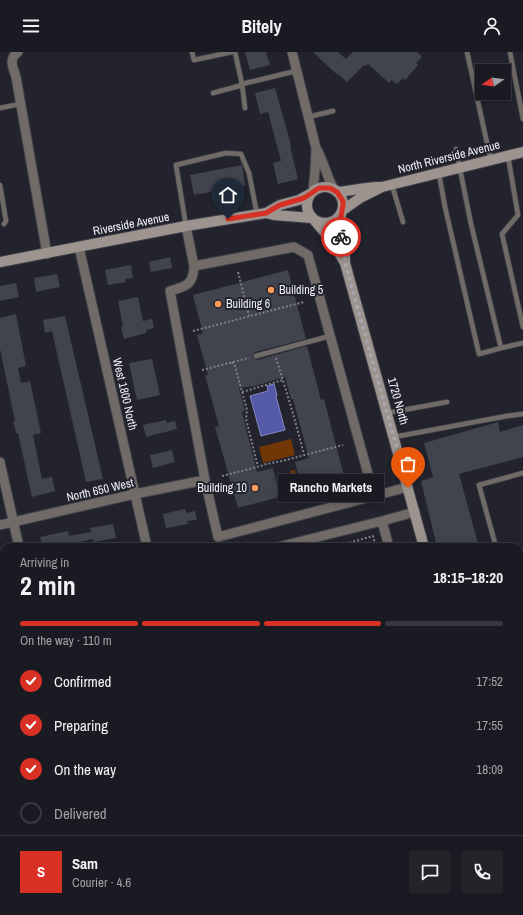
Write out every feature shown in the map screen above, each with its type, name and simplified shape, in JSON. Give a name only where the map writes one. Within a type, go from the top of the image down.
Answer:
[{"type":"street","points":[[17,52],[12,58],[11,62],[16,77],[47,254]]},
{"type":"street","points":[[292,52],[316,148],[316,170],[312,193]]},
{"type":"street","points":[[316,148],[320,154],[327,175],[343,201],[342,212],[338,218],[330,223],[324,224],[313,219],[307,207],[307,200],[312,193],[322,187],[336,190]]},
{"type":"street","name":"North Riverside Avenue","points":[[336,190],[352,190],[366,187],[387,186],[523,152]]},
{"type":"street","name":"North Riverside Avenue","points":[[342,212],[360,198],[387,186]]},
{"type":"street","name":"Riverside Avenue","points":[[262,214],[280,205],[299,200],[312,193]]},
{"type":"street","name":"1720 North","points":[[342,212],[340,230],[344,247],[345,263],[423,543]]},
{"type":"street","name":"Riverside Avenue","points":[[0,262],[186,226],[262,214],[313,219]]},
{"type":"street","name":"1720 North","points":[[313,219],[332,241],[345,263]]},
{"type":"street","points":[[186,226],[194,266],[193,277],[183,288],[170,291],[205,480],[218,537],[408,488]]},
{"type":"street","name":"West 1800 North","points":[[79,247],[146,543]]},
{"type":"street","points":[[194,266],[294,247],[308,255],[374,496]]},
{"type":"street","points":[[0,462],[19,543]]},
{"type":"street","name":"North 650 West","points":[[0,525],[135,494],[205,480]]},
{"type":"street","points":[[304,543],[415,512]]},
{"type":"street","points":[[382,521],[388,543]]},
{"type":"lane","points":[[192,52],[194,60],[232,52]]},
{"type":"lane","points":[[235,52],[242,84],[245,108]]},
{"type":"lane","points":[[467,52],[491,161]]},
{"type":"lane","points":[[510,52],[523,119]]},
{"type":"lane","points":[[213,93],[242,84],[296,71]]},
{"type":"lane","points":[[0,108],[20,104]]},
{"type":"lane","points":[[308,117],[333,111]]},
{"type":"lane","points":[[456,149],[471,224],[501,348]]},
{"type":"lane","points":[[186,226],[176,165],[226,153],[241,154],[249,173],[262,214]]},
{"type":"lane","points":[[508,156],[518,215],[502,234],[523,327]]},
{"type":"lane","points":[[439,174],[478,354],[523,343]]},
{"type":"lane","points":[[0,185],[6,221],[4,224]]},
{"type":"lane","points":[[387,186],[403,222]]},
{"type":"lane","points":[[256,356],[330,336]]},
{"type":"lane","points":[[387,413],[447,402]]},
{"type":"lane","points":[[394,437],[523,414]]},
{"type":"lane","points":[[495,543],[479,485],[523,473]]},
{"type":"path","points":[[238,272],[249,316]]},
{"type":"path","points":[[193,331],[304,302]]},
{"type":"path","points":[[274,351],[292,408],[304,455]]},
{"type":"path","points":[[202,370],[256,356]]},
{"type":"path","points":[[232,362],[235,366],[247,410],[246,420],[258,467]]},
{"type":"path","points":[[242,392],[283,380]]},
{"type":"path","points":[[222,476],[343,445]]},
{"type":"path","points":[[348,543],[373,536],[375,543]]},
{"type":"shaded area","points":[[291,439],[295,455],[263,463],[259,447]]},
{"type":"shaded area","points":[[295,470],[300,489],[287,492],[283,477],[290,475],[290,471]]},
{"type":"water","points":[[274,384],[285,430],[261,436],[250,396],[268,391],[267,386]]},
{"type":"building","points":[[245,52],[266,52],[270,65],[250,70]]},
{"type":"building","points":[[313,52],[338,52],[346,59],[353,52],[417,52],[422,57],[416,63],[418,65],[405,80],[403,78],[397,84],[392,80],[389,83],[368,64],[366,66],[364,65],[347,82]]},
{"type":"building","points":[[275,88],[291,145],[298,179],[278,184],[273,163],[281,161],[268,112],[260,114],[255,93]]},
{"type":"building","points":[[242,165],[245,186],[194,195],[190,175]]},
{"type":"building","points":[[170,257],[172,268],[151,272],[149,262]]},
{"type":"building","points":[[131,265],[133,278],[125,279],[126,282],[108,285],[105,270]]},
{"type":"building","points":[[288,270],[306,339],[255,352],[253,357],[257,360],[307,346],[321,400],[324,399],[345,480],[302,492],[295,462],[309,458],[293,399],[291,399],[285,377],[255,386],[239,388],[245,411],[242,412],[257,472],[273,468],[280,497],[238,508],[215,427],[219,426],[205,375],[208,375],[197,335],[203,333],[193,295]]},
{"type":"building","points":[[57,274],[60,287],[36,292],[34,278]]},
{"type":"building","points":[[16,283],[19,297],[0,301],[0,286]]},
{"type":"building","points":[[138,297],[143,321],[152,319],[154,328],[146,330],[146,333],[124,339],[118,301]]},
{"type":"building","points":[[16,314],[26,366],[18,368],[21,383],[30,381],[41,433],[33,435],[42,479],[52,477],[55,491],[32,497],[18,433],[16,433],[13,421],[15,421],[0,349],[0,318]]},
{"type":"building","points":[[65,316],[103,479],[86,482],[52,331],[45,333],[43,320]]},
{"type":"building","points":[[152,359],[160,395],[137,400],[129,363]]},
{"type":"building","points":[[166,420],[167,423],[175,421],[177,429],[146,437],[143,425]]},
{"type":"building","points":[[498,422],[500,432],[523,425],[523,457],[459,474],[478,543],[436,543],[421,481],[433,477],[424,443]]},
{"type":"building","points":[[172,450],[175,462],[153,468],[150,455]]},
{"type":"building","points":[[185,509],[186,513],[195,511],[197,520],[187,521],[188,524],[166,528],[163,514]]},
{"type":"building","points":[[113,524],[116,538],[93,542],[93,539],[75,543],[42,543],[40,537],[68,531],[69,536],[91,532],[90,528]]},
{"type":"way so far","points":[[341,237],[344,247],[345,263],[408,488]]},
{"type":"place","name":"Building 5","points":[[271,290]]},
{"type":"place","name":"Building 6","points":[[218,304]]},
{"type":"place","name":"Building 10","points":[[255,488]]},
{"type":"place","name":"Rancho Markets","points":[[408,488]]},
{"type":"route","points":[[228,219],[266,213],[274,207],[294,202],[304,198],[319,188],[325,187],[334,189],[343,201],[343,210],[340,222],[341,237]]}]
